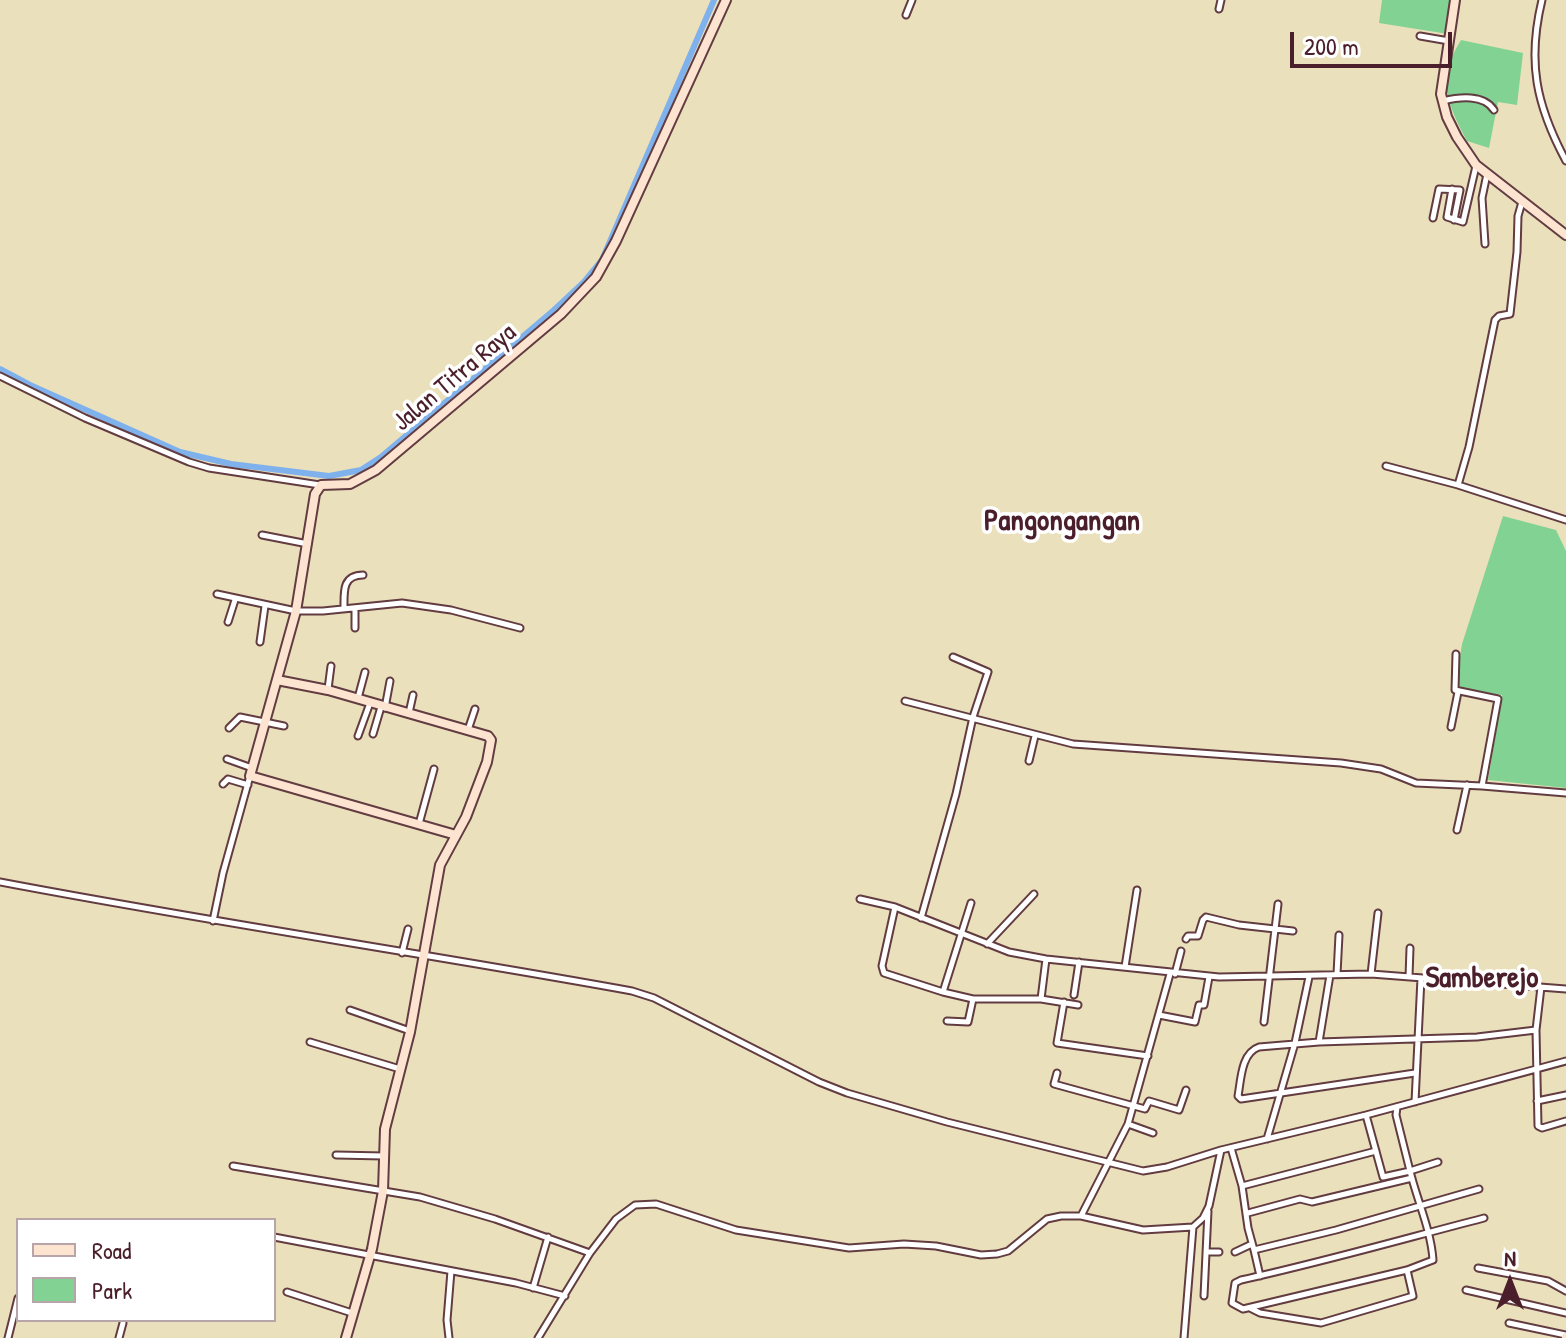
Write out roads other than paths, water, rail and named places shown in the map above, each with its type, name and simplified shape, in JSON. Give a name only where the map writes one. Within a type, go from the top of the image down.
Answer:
[{"type":"street","name":"Jalan Titra Raya","points":[[321,485],[350,484],[376,470],[551,323],[591,285],[616,241],[726,0]]},
{"type":"street","points":[[906,15],[912,0]]},
{"type":"street","points":[[1219,9],[1221,0]]},
{"type":"street","points":[[1455,0],[1442,101],[1457,137],[1476,165],[1566,235]]},
{"type":"street","points":[[1542,0],[1534,40],[1535,81],[1548,127],[1566,161]]},
{"type":"street","points":[[1420,36],[1450,42]]},
{"type":"street","points":[[1442,101],[1465,98],[1485,101],[1494,110]]},
{"type":"street","points":[[1452,189],[1447,217],[1463,222],[1476,165]]},
{"type":"street","points":[[1485,244],[1482,198],[1487,174]]},
{"type":"street","points":[[1433,218],[1439,189],[1470,192]]},
{"type":"street","points":[[1454,220],[1460,190]]},
{"type":"street","points":[[1458,485],[1469,447],[1495,320],[1510,314],[1522,201]]},
{"type":"street","points":[[1449,203],[1467,207]]},
{"type":"street","points":[[0,376],[85,418],[189,462],[209,468],[321,485],[315,494],[296,611],[223,873],[213,921]]},
{"type":"street","points":[[1386,466],[1458,485],[1566,520]]},
{"type":"street","points":[[262,535],[308,544]]},
{"type":"street","points":[[344,609],[346,583],[352,577],[363,575]]},
{"type":"street","points":[[217,594],[296,611],[402,603],[451,610],[520,628]]},
{"type":"street","points":[[228,622],[235,600]]},
{"type":"street","points":[[260,642],[265,606]]},
{"type":"street","points":[[355,608],[355,628]]},
{"type":"street","points":[[1456,654],[1453,685],[1458,692],[1498,699],[1482,786]]},
{"type":"street","points":[[921,918],[988,670],[953,657]]},
{"type":"street","points":[[328,690],[331,666]]},
{"type":"street","points":[[358,699],[365,672]]},
{"type":"street","points":[[277,680],[328,690],[488,736],[491,743],[470,807],[440,865],[410,1032],[385,1129],[383,1191],[370,1257],[346,1338]]},
{"type":"street","points":[[373,734],[390,681]]},
{"type":"street","points":[[1451,727],[1458,692]]},
{"type":"street","points":[[409,713],[413,695]]},
{"type":"street","points":[[905,701],[1073,744],[1341,763],[1381,769],[1416,783],[1566,793]]},
{"type":"street","points":[[358,736],[370,703]]},
{"type":"street","points":[[468,731],[475,709]]},
{"type":"street","points":[[229,728],[238,717],[284,726]]},
{"type":"street","points":[[1029,761],[1035,736]]},
{"type":"street","points":[[227,759],[250,776],[456,835]]},
{"type":"street","points":[[419,824],[434,769]]},
{"type":"street","points":[[223,784],[228,779],[250,776]]},
{"type":"street","points":[[1457,830],[1467,785]]},
{"type":"street","points":[[0,882],[632,991],[654,998],[819,1082],[847,1093],[947,1122],[1143,1171],[1566,1061]]},
{"type":"street","points":[[1125,967],[1137,890]]},
{"type":"street","points":[[987,944],[1034,894]]},
{"type":"street","points":[[860,899],[895,907],[987,944],[1046,959],[1209,977],[1371,974],[1566,989]]},
{"type":"street","points":[[943,992],[971,903]]},
{"type":"street","points":[[1264,1022],[1278,904]]},
{"type":"street","points":[[895,907],[883,971],[973,999],[1041,999],[1078,1005]]},
{"type":"street","points":[[1371,974],[1378,913]]},
{"type":"street","points":[[1186,939],[1188,936],[1198,936],[1206,917],[1293,931]]},
{"type":"street","points":[[402,953],[408,929]]},
{"type":"street","points":[[1319,1042],[1334,975],[1339,935]]},
{"type":"street","points":[[1409,977],[1410,948]]},
{"type":"street","points":[[1081,1216],[1128,1124],[1181,951]]},
{"type":"street","points":[[1041,999],[1046,959]]},
{"type":"street","points":[[1074,995],[1079,962]]},
{"type":"street","points":[[1159,1015],[1195,1022],[1199,1005],[1204,1005],[1209,977]]},
{"type":"street","points":[[1267,1139],[1295,1043],[1309,977]]},
{"type":"street","points":[[1415,1102],[1421,978]]},
{"type":"street","points":[[1541,987],[1535,1070],[1540,1128],[1566,1121]]},
{"type":"street","points":[[947,1021],[970,1021],[973,999]]},
{"type":"street","points":[[1064,1002],[1057,1043],[1148,1056]]},
{"type":"street","points":[[350,1010],[410,1032]]},
{"type":"street","points":[[1415,1073],[1241,1099],[1238,1096],[1246,1056],[1251,1050],[1295,1043],[1418,1040],[1536,1030]]},
{"type":"street","points":[[310,1042],[401,1070]]},
{"type":"street","points":[[1057,1073],[1054,1084],[1146,1109],[1149,1101],[1179,1110],[1186,1090]]},
{"type":"street","points":[[1537,1101],[1566,1095]]},
{"type":"street","points":[[1397,1107],[1396,1115],[1420,1204],[1427,1233],[1433,1260],[1407,1270],[1249,1308],[1243,1309],[1232,1303],[1235,1283],[1359,1253],[1427,1233],[1484,1218]]},
{"type":"street","points":[[1366,1115],[1385,1178],[1411,1174]]},
{"type":"street","points":[[1128,1124],[1153,1133]]},
{"type":"street","points":[[1231,1148],[1260,1276]]},
{"type":"street","points":[[1204,1296],[1209,1206],[1221,1150]]},
{"type":"street","points":[[1242,1186],[1376,1151]]},
{"type":"street","points":[[336,1155],[384,1156]]},
{"type":"street","points":[[1248,1213],[1300,1199],[1314,1202],[1411,1174],[1438,1162]]},
{"type":"street","points":[[233,1166],[420,1197],[590,1253]]},
{"type":"street","points":[[1235,1252],[1336,1230],[1479,1189]]},
{"type":"street","points":[[538,1338],[590,1253],[624,1211],[649,1203],[769,1237],[849,1248],[894,1244],[936,1246],[981,1255],[1006,1252],[1053,1217],[1081,1216],[1143,1230],[1193,1227],[1203,1218],[1209,1206]]},
{"type":"street","points":[[1184,1338],[1193,1227]]},
{"type":"street","points":[[276,1237],[565,1296]]},
{"type":"street","points":[[533,1288],[548,1237]]},
{"type":"street","points":[[1206,1252],[1219,1252]]},
{"type":"street","points":[[1478,1268],[1548,1281],[1566,1291]]},
{"type":"street","points":[[1249,1308],[1260,1313],[1317,1322],[1342,1318],[1413,1296],[1407,1270]]},
{"type":"street","points":[[449,1338],[447,1320],[452,1271]]},
{"type":"street","points":[[1466,1290],[1566,1313]]},
{"type":"street","points":[[287,1292],[352,1313]]},
{"type":"street","points":[[8,1338],[16,1306]]},
{"type":"street","points":[[119,1338],[123,1323]]},
{"type":"street","points":[[1509,1323],[1566,1337]]},
{"type":"waterway","points":[[0,369],[180,452],[231,464],[329,476],[361,470],[381,457],[554,310],[602,260],[714,0]]},
{"type":"district","name":"Pangongangan","points":[[1062,522]]},
{"type":"district","name":"Samberejo","points":[[1482,979]]}]
